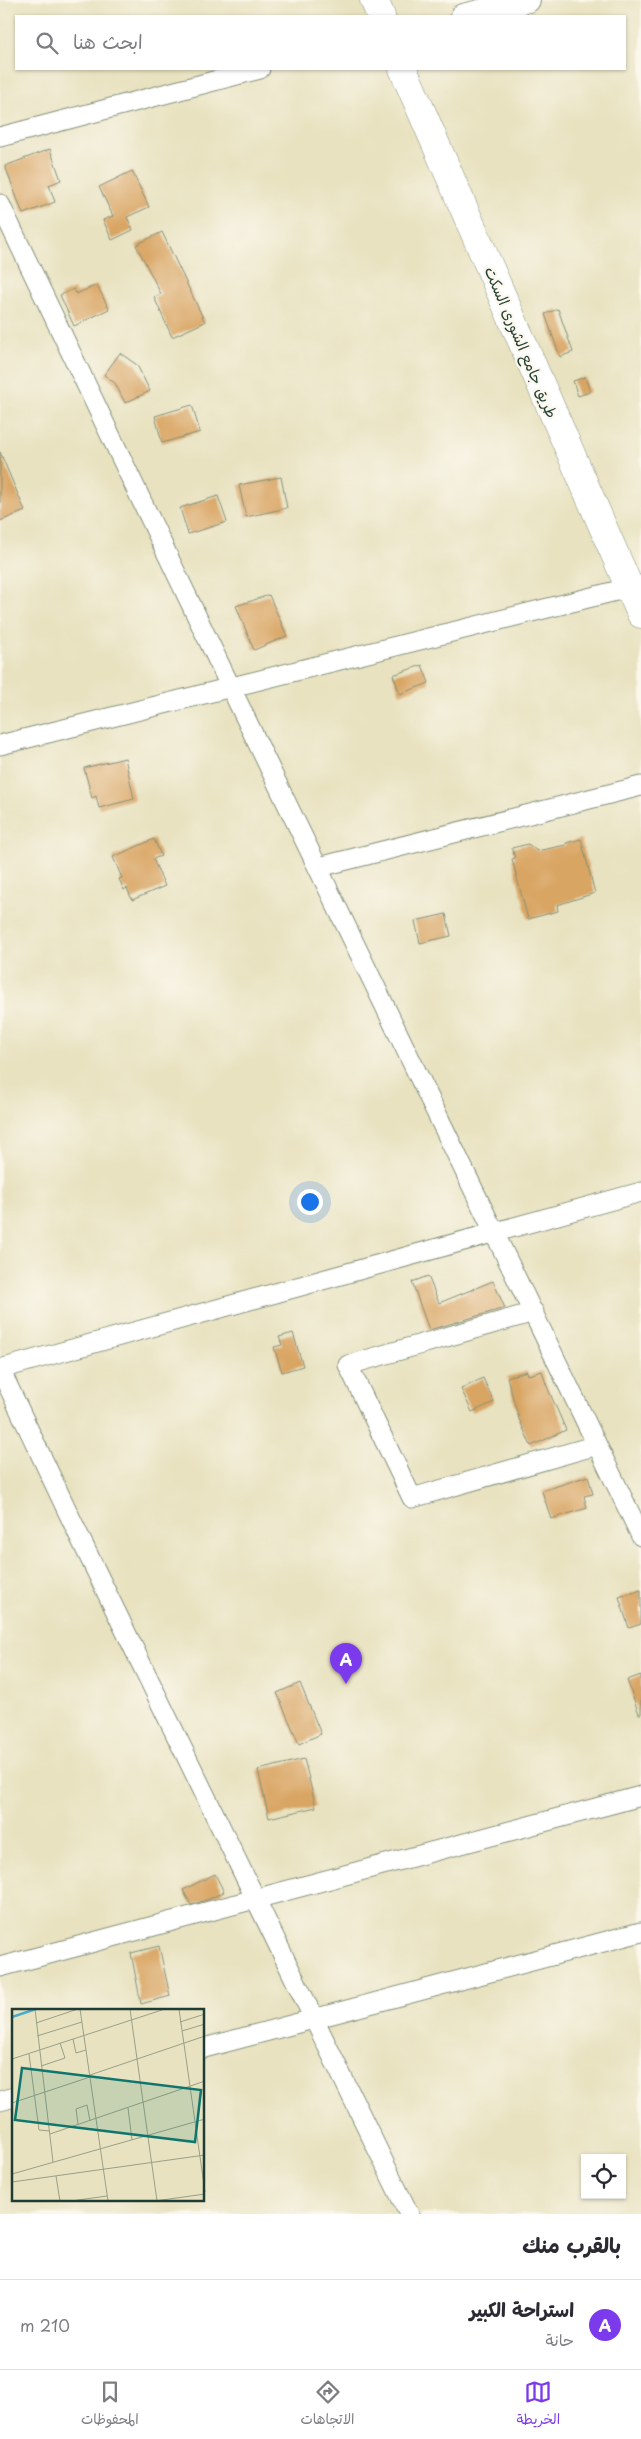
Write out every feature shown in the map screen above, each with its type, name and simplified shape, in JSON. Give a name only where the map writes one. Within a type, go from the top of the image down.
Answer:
[{"type":"main road","points":[[374,0],[381,15]]},
{"type":"main road","name":"طريق جامع الشورى السكت","points":[[403,70],[636,586],[641,614]]},
{"type":"street","points":[[467,15],[528,0]]},
{"type":"street","points":[[0,137],[256,70]]},
{"type":"street","points":[[0,204],[230,686],[641,1536]]},
{"type":"street","points":[[0,745],[636,586]]},
{"type":"street","points":[[319,867],[641,786]]},
{"type":"street","points":[[409,2214],[0,1369],[641,1192]]},
{"type":"street","points":[[534,1312],[348,1365],[412,1498],[598,1445]]},
{"type":"street","points":[[0,1967],[641,1796]]},
{"type":"street","points":[[205,2048],[641,1932]]},
{"type":"building","points":[[50,149],[61,180],[49,185],[55,202],[23,214],[5,166]]},
{"type":"building","points":[[132,171],[149,207],[127,217],[133,230],[112,240],[103,220],[113,216],[99,187]]},
{"type":"building","points":[[162,232],[205,322],[172,337],[154,297],[161,294],[136,245]]},
{"type":"building","points":[[97,285],[109,309],[74,326],[60,295],[74,289],[76,294]]},
{"type":"building","points":[[558,309],[573,352],[560,357],[545,314]]},
{"type":"building","points":[[120,353],[137,365],[150,391],[125,403],[115,383],[104,375]]},
{"type":"building","points":[[585,377],[590,392],[578,396],[573,381]]},
{"type":"building","points":[[192,405],[200,432],[162,443],[155,416]]},
{"type":"building","points":[[0,452],[25,511],[0,521]]},
{"type":"building","points":[[281,477],[287,508],[246,517],[239,485]]},
{"type":"building","points":[[218,496],[227,522],[188,534],[180,508]]},
{"type":"building","points":[[269,595],[287,636],[254,650],[236,606]]},
{"type":"building","points":[[422,665],[429,683],[400,694],[393,675]]},
{"type":"building","points":[[125,758],[134,799],[99,808],[96,796],[92,798],[84,768]]},
{"type":"building","points":[[154,839],[161,856],[153,859],[165,886],[132,900],[127,888],[124,890],[119,879],[122,878],[113,857]]},
{"type":"building","points":[[581,839],[595,893],[557,905],[558,911],[528,919],[512,859],[515,858],[512,848],[528,844],[537,851],[566,845],[566,843]]},
{"type":"building","points":[[446,914],[451,936],[420,943],[415,921]]},
{"type":"building","points":[[428,1276],[439,1303],[493,1281],[505,1308],[429,1330],[412,1282]]},
{"type":"building","points":[[293,1333],[303,1366],[282,1372],[274,1347],[282,1345],[279,1337]]},
{"type":"building","points":[[527,1371],[528,1375],[542,1371],[566,1430],[531,1446],[519,1419],[507,1377]]},
{"type":"building","points":[[483,1378],[494,1402],[472,1412],[461,1389]]},
{"type":"building","points":[[588,1476],[593,1494],[584,1496],[587,1508],[551,1519],[542,1491]]},
{"type":"building","points":[[641,1590],[641,1624],[629,1628],[619,1597]]},
{"type":"building","points":[[641,1675],[641,1714],[639,1714],[627,1680]]},
{"type":"building","points":[[300,1683],[321,1734],[299,1744],[277,1693]]},
{"type":"building","points":[[304,1759],[316,1807],[269,1818],[258,1770]]},
{"type":"building","points":[[215,1874],[224,1892],[191,1905],[183,1890]]},
{"type":"building","points":[[159,1946],[170,1996],[141,2004],[131,1953]]},
{"type":"place","name":"استراحة الكبير","points":[[346,1684]]}]
